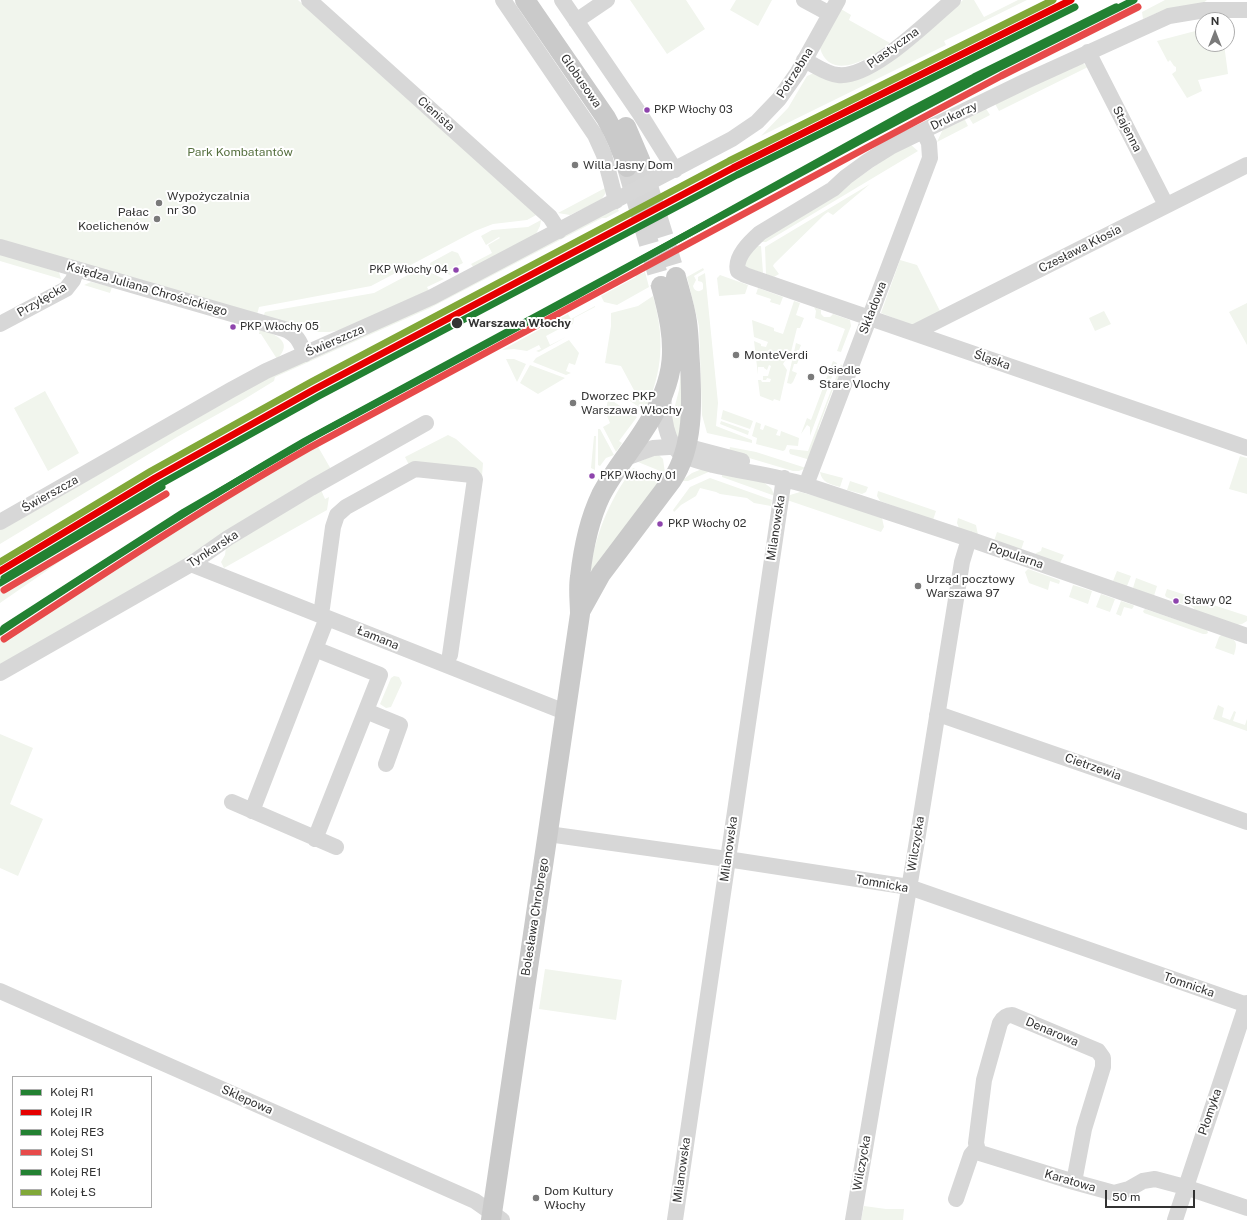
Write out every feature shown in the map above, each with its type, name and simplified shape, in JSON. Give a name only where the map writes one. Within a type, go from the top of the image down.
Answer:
[{"type":"main road","name":"Globusowa","points":[[525,0],[606,118],[623,151],[634,164],[629,131],[618,112],[539,0]]},
{"type":"main road","name":"Bolesława Chrobrego","points":[[495,1218],[580,614],[579,578],[589,527],[601,496],[623,459],[648,424],[665,393],[671,367],[672,336],[669,313],[668,281],[684,308],[689,337],[691,400],[688,436],[681,450],[676,474],[601,574],[580,614]]},
{"type":"street","name":"Cienista","points":[[309,0],[546,213],[553,220],[559,231]]},
{"type":"street","points":[[503,0],[595,136],[604,154],[616,201]]},
{"type":"street","points":[[562,0],[640,114],[676,170]]},
{"type":"street","points":[[576,21],[607,0]]},
{"type":"street","points":[[804,0],[830,14]]},
{"type":"street","name":"Potrzebna","points":[[676,170],[732,139],[757,122],[779,99],[791,83],[838,0]]},
{"type":"street","name":"Plastyczna","points":[[804,60],[827,72],[837,75],[848,75],[858,72],[895,49],[953,0]]},
{"type":"street","name":"Drukarzy","points":[[738,271],[737,264],[744,250],[760,233],[832,189],[868,161],[892,146],[1026,81],[1169,16],[1205,10],[1247,10]]},
{"type":"street","name":"Stajenna","points":[[1088,52],[1166,206]]},
{"type":"street","name":"Składowa","points":[[806,485],[930,158],[929,143],[923,131]]},
{"type":"street","name":"Czesława Kłosia","points":[[913,334],[1247,165]]},
{"type":"street","name":"Świerszcza","points":[[0,522],[266,371],[416,305],[676,170]]},
{"type":"street","name":"Księdza Juliana Chrościckiego","points":[[0,247],[289,331],[298,339],[305,354]]},
{"type":"street","name":"Przyłęcka","points":[[0,324],[66,289],[73,280],[77,269]]},
{"type":"street","name":"Śląska","points":[[738,271],[745,276],[1247,448]]},
{"type":"street","points":[[665,393],[663,411],[666,429],[681,450]]},
{"type":"street","name":"Tynkarska","points":[[0,673],[191,564],[228,538],[311,488],[426,423]]},
{"type":"street","name":"Popularna","points":[[623,459],[646,450],[706,451],[758,466],[784,478],[969,539],[1247,636]]},
{"type":"street","points":[[252,811],[315,649],[325,613],[333,527],[337,516],[346,507],[414,469],[472,475],[475,479],[450,655]]},
{"type":"street","name":"Milanowska","points":[[674,1220],[784,478]]},
{"type":"street","name":"Wilczycka","points":[[852,1220],[909,887],[962,562],[969,539]]},
{"type":"street","name":"Łamana","points":[[191,564],[325,613],[565,712]]},
{"type":"street","points":[[315,649],[380,675],[315,839]]},
{"type":"street","points":[[366,711],[400,725],[386,764]]},
{"type":"street","name":"Cietrzewia","points":[[937,715],[944,716],[1247,822]]},
{"type":"street","points":[[232,802],[336,847]]},
{"type":"street","name":"Tomnicka","points":[[548,834],[728,859],[909,887],[1247,1005]]},
{"type":"street","name":"Sklepowa","points":[[0,991],[474,1201],[495,1218]]},
{"type":"street","name":"Płomyka","points":[[1175,1220],[1247,1005]]},
{"type":"street","name":"Denarowa","points":[[956,1199],[971,1155],[980,1152],[976,1143],[984,1080],[1000,1023],[1008,1015],[1012,1015],[1098,1051],[1103,1058],[1103,1067],[1084,1129],[1074,1182]]},
{"type":"street","name":"Karatowa","points":[[980,1152],[1114,1193],[1129,1189],[1148,1179],[1156,1179],[1247,1208]]},
{"type":"green space","name":"Park Kombatantów","points":[[0,0],[298,0],[538,214],[527,220],[493,224],[475,231],[371,286],[259,307],[257,315],[0,240]]},
{"type":"green space","points":[[630,0],[686,0],[705,29],[667,54]]},
{"type":"green space","points":[[736,0],[772,0],[758,26],[730,10]]},
{"type":"green space","points":[[963,0],[974,0],[984,17],[1018,0],[1027,0],[944,41],[946,45],[761,136],[788,108],[807,76],[814,73],[837,81],[934,25]]},
{"type":"green space","points":[[1165,0],[1207,0],[1197,8],[1181,7],[1169,9],[1143,19],[1142,12]]},
{"type":"green space","points":[[841,9],[851,15],[849,20],[890,43],[863,60],[842,66],[833,64],[825,58],[820,48]]},
{"type":"green space","points":[[1195,31],[1195,52],[1225,52],[1228,74],[1198,80],[1202,91],[1187,98],[1172,74],[1176,71],[1176,67],[1170,60],[1168,62],[1157,41]]},
{"type":"green space","points":[[1078,63],[1084,64],[1088,67],[999,111],[994,102]]},
{"type":"green space","points":[[985,107],[990,115],[973,124],[968,116]]},
{"type":"green space","points":[[964,118],[968,126],[937,142],[943,129]]},
{"type":"green space","points":[[910,144],[918,151],[766,242],[759,242],[831,197],[902,147]]},
{"type":"green space","points":[[870,184],[833,215],[828,212],[824,215],[774,264],[773,266],[779,274],[774,277],[766,274],[765,247]]},
{"type":"green space","points":[[607,187],[601,200],[570,215],[558,213]]},
{"type":"green space","points":[[617,208],[619,211],[606,218],[602,218],[430,308],[275,377],[274,381],[243,400],[177,437],[0,544],[0,529],[238,393]]},
{"type":"green space","points":[[541,220],[536,234],[474,268],[471,264],[492,253],[488,245],[500,238],[499,237],[486,245],[481,236],[492,230],[528,227]]},
{"type":"green space","points":[[756,246],[761,246],[763,273],[746,268],[744,258]]},
{"type":"green space","points":[[452,251],[458,253],[463,263],[449,270],[451,275],[430,266],[430,263]]},
{"type":"green space","points":[[0,253],[59,272],[61,279],[0,261]]},
{"type":"green space","points":[[900,260],[917,265],[940,311],[912,325],[881,313]]},
{"type":"green space","points":[[421,268],[444,279],[427,287],[429,291],[341,330],[319,332],[263,317],[265,312],[374,293]]},
{"type":"green space","points":[[644,268],[649,287],[617,305],[604,302],[601,296],[636,277],[635,275],[644,273]]},
{"type":"green space","points":[[703,268],[704,270],[694,276],[696,280],[693,286],[697,291],[703,289],[703,284],[702,282],[698,281],[698,277],[705,273],[718,403],[716,426],[752,440],[752,443],[707,433],[702,415],[699,326],[687,277]]},
{"type":"green space","points":[[720,275],[748,285],[745,294],[719,296],[717,278]]},
{"type":"green space","points":[[91,282],[112,287],[110,293],[84,285]]},
{"type":"green space","points":[[758,288],[783,297],[780,305],[770,302],[771,299],[756,294]]},
{"type":"green space","points":[[653,296],[659,326],[660,354],[656,382],[645,411],[630,401],[635,392],[621,366],[605,363],[611,326],[611,313],[638,306]]},
{"type":"green space","points":[[794,301],[800,303],[796,315],[804,318],[800,328],[797,328],[790,356],[788,356],[783,364],[787,370],[780,401],[774,399],[773,401],[760,396],[758,380],[761,380],[762,382],[770,382],[771,379],[767,378],[766,380],[763,380],[763,376],[768,376],[771,366],[769,365],[767,370],[764,367],[758,367],[758,375],[754,341],[761,344],[761,346],[766,347],[768,342],[754,337],[752,320],[774,328],[774,331],[783,334]]},
{"type":"green space","points":[[1247,303],[1247,345],[1229,312]]},
{"type":"green space","points":[[595,306],[574,318],[573,324],[561,328],[546,336],[550,345],[566,337],[539,352],[536,351],[541,349],[539,345],[527,351],[514,349],[502,350],[568,314],[571,319]]},
{"type":"green space","points":[[814,307],[821,310],[821,314],[824,317],[830,317],[833,314],[850,320],[851,326],[841,352],[837,351],[845,329],[815,318],[816,311]]},
{"type":"green space","points":[[1104,311],[1111,324],[1095,331],[1089,318]]},
{"type":"green space","points":[[260,329],[276,336],[283,343],[284,347],[282,353],[277,359],[261,334],[259,334]]},
{"type":"green space","points":[[569,340],[579,353],[575,365],[569,363],[566,371],[571,373],[566,375],[533,362],[536,358]]},
{"type":"green space","points":[[796,343],[801,345],[794,357],[799,359],[797,364],[794,364],[792,371],[797,373],[791,384],[787,383]]},
{"type":"green space","points":[[506,359],[514,359],[526,364],[517,382]]},
{"type":"green space","points":[[833,361],[837,363],[810,436],[810,427],[807,425],[801,434],[807,418],[811,420]]},
{"type":"green space","points":[[841,364],[843,367],[839,386],[833,389],[818,429],[820,435],[812,459],[790,454],[790,449],[808,451]]},
{"type":"green space","points":[[530,365],[565,378],[538,394],[520,383]]},
{"type":"green space","points":[[681,373],[684,383],[679,441],[671,421],[679,390]]},
{"type":"green space","points":[[45,391],[79,453],[48,471],[14,408]]},
{"type":"green space","points":[[608,398],[637,417],[619,441],[622,443],[616,452],[603,427],[610,423],[606,413]]},
{"type":"green space","points":[[723,410],[753,421],[750,429],[721,419]]},
{"type":"green space","points":[[721,421],[749,431],[748,435],[720,424]]},
{"type":"green space","points":[[756,422],[761,424],[760,429],[763,430],[765,425],[778,430],[776,435],[780,436],[781,431],[799,438],[798,446],[787,445],[783,451],[756,444],[757,438],[752,436]]},
{"type":"green space","points":[[598,429],[600,429],[614,455],[606,458],[600,466],[598,465]]},
{"type":"green space","points":[[448,435],[456,439],[483,463],[482,476],[410,467],[405,457]]},
{"type":"green space","points":[[594,436],[596,436],[595,470],[591,468]]},
{"type":"green space","points":[[317,445],[332,471],[0,669],[0,641],[74,591],[170,530]]},
{"type":"green space","points":[[730,447],[756,452],[806,468],[799,471],[793,471],[729,452]]},
{"type":"green space","points":[[658,454],[663,459],[665,473],[638,462]]},
{"type":"green space","points":[[1240,456],[1247,458],[1247,494],[1229,489]]},
{"type":"green space","points":[[633,468],[663,481],[590,575],[595,546],[604,518],[617,492]]},
{"type":"green space","points":[[702,469],[711,471],[688,481],[681,481],[692,473]]},
{"type":"green space","points":[[722,471],[763,482],[771,488],[775,496],[722,477]]},
{"type":"green space","points":[[820,472],[843,478],[840,487],[825,481]]},
{"type":"green space","points":[[710,478],[772,500],[771,506],[754,503],[747,498],[720,494],[700,488],[696,496],[681,505],[674,512],[673,510],[690,487]]},
{"type":"green space","points":[[850,481],[868,487],[866,492],[862,494],[847,490]]},
{"type":"green space","points":[[321,490],[325,499],[329,497],[327,510],[224,568],[221,562],[225,555],[226,547]]},
{"type":"green space","points":[[878,491],[936,511],[933,520],[880,501],[877,496]]},
{"type":"green space","points":[[800,492],[830,500],[882,518],[884,527],[881,532],[787,500],[790,495]]},
{"type":"green space","points":[[133,509],[110,527],[0,603],[0,589]]},
{"type":"green space","points":[[958,518],[976,525],[978,535],[959,528],[957,523]]},
{"type":"green space","points":[[997,532],[1024,541],[1021,550],[994,541]]},
{"type":"green space","points":[[1042,547],[1064,555],[1060,563],[1035,555],[1041,551]]},
{"type":"green space","points":[[1028,569],[1059,580],[1059,584],[1050,581],[1048,590],[1029,583],[1025,572]]},
{"type":"green space","points":[[1117,571],[1131,576],[1127,586],[1113,581]]},
{"type":"green space","points":[[1136,578],[1157,586],[1154,596],[1133,588]]},
{"type":"green space","points":[[1073,585],[1092,591],[1088,604],[1069,597]]},
{"type":"green space","points":[[1167,589],[1189,596],[1183,604],[1166,597],[1165,595]]},
{"type":"green space","points":[[1101,594],[1115,599],[1110,612],[1096,607]]},
{"type":"green space","points":[[1192,598],[1247,616],[1247,621],[1237,625],[1194,610],[1190,603]]},
{"type":"green space","points":[[1121,601],[1134,606],[1132,609],[1124,607],[1121,616],[1116,614]]},
{"type":"green space","points":[[1145,609],[1207,630],[1208,633],[1203,634],[1144,613],[1143,611]]},
{"type":"green space","points":[[1221,635],[1235,641],[1236,646],[1234,655],[1215,648]]},
{"type":"green space","points":[[394,676],[399,677],[402,683],[391,707],[386,708],[380,704],[391,678]]},
{"type":"green space","points":[[1218,705],[1224,708],[1222,717],[1230,720],[1234,711],[1236,712],[1233,721],[1245,725],[1247,719],[1247,731],[1213,719]]},
{"type":"green space","points":[[0,734],[33,748],[10,804],[43,819],[18,876],[0,868]]},
{"type":"green space","points":[[545,969],[622,980],[616,1020],[539,1009]]},
{"type":"green space","points":[[864,1206],[886,1209],[904,1209],[903,1220],[861,1220]]},
{"type":"tunnel","points":[[640,160],[676,277]]},
{"type":"tunnel","points":[[627,167],[661,286]]},
{"type":"rail line","name":"ŁS","points":[[0,562],[151,471],[311,382],[729,161],[1053,0]]},
{"type":"rail line","name":"IR","points":[[0,571],[155,478],[315,389],[733,168],[1071,0]]},
{"type":"rail line","name":"R1","points":[[0,632],[151,534],[305,441],[862,140],[997,69],[1134,0]]},
{"type":"rail line","name":"RE1","points":[[4,578],[159,485],[319,396],[737,175],[1075,7]]},
{"type":"rail line","name":"RE3","points":[[4,628],[184,512],[315,436],[576,296],[913,109],[974,77],[1116,7]]},
{"type":"rail line","name":"S1","points":[[4,639],[193,517],[309,448],[1001,76],[1138,7]]},
{"type":"rail line","name":"R1","points":[[0,583],[162,487]]},
{"type":"rail line","name":"S1","points":[[4,590],[166,494]]},
{"type":"place","name":"PKP Włochy 03","points":[[647,110]]},
{"type":"place","name":"Willa Jasny Dom","points":[[575,165]]},
{"type":"place","name":"Wypożyczalnia nr 30","points":[[159,203]]},
{"type":"place","name":"Pałac Koelichenów","points":[[157,219]]},
{"type":"place","name":"PKP Włochy 04","points":[[456,270]]},
{"type":"place","name":"Warszawa Włochy","points":[[457,323]]},
{"type":"place","name":"PKP Włochy 05","points":[[233,327]]},
{"type":"place","name":"MonteVerdi","points":[[736,355]]},
{"type":"place","name":"Osiedle Stare Vlochy","points":[[811,377]]},
{"type":"place","name":"Dworzec PKP Warszawa Włochy","points":[[573,403]]},
{"type":"place","name":"PKP Włochy 01","points":[[592,476]]},
{"type":"place","name":"PKP Włochy 02","points":[[660,524]]},
{"type":"place","name":"Urząd pocztowy Warszawa 97","points":[[918,586]]},
{"type":"place","name":"Stawy 02","points":[[1176,601]]},
{"type":"place","name":"Dom Kultury Włochy","points":[[536,1198]]}]
